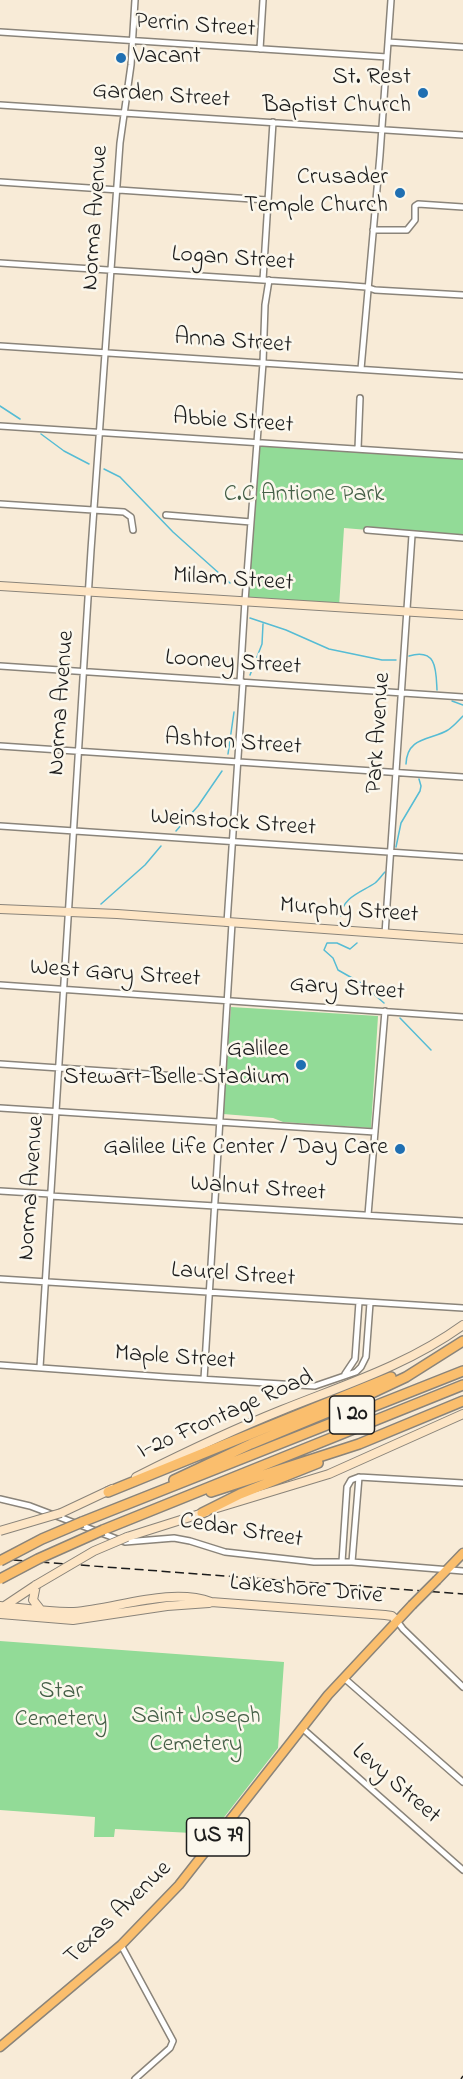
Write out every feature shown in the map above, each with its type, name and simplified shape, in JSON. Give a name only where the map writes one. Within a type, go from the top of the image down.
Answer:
[{"type":"highway","points":[[108,1492],[397,1375],[459,1344]]},
{"type":"highway","points":[[102,1515],[251,1444],[386,1386],[420,1369],[459,1344]]},
{"type":"highway","name":"I 20","points":[[0,1561],[42,1539],[82,1522],[463,1371]]},
{"type":"highway","name":"I 20","points":[[0,1579],[60,1548],[463,1385]]},
{"type":"highway","points":[[202,1513],[240,1494],[463,1401]]},
{"type":"highway","points":[[140,1515],[358,1444]]},
{"type":"main road","name":"Milam Street","points":[[0,586],[463,615]]},
{"type":"main road","name":"Murphy Street","points":[[0,909],[117,914],[463,939]]},
{"type":"main road","name":"I-20 Frontage Road","points":[[0,1531],[61,1513],[216,1438],[394,1365],[429,1348],[463,1324]]},
{"type":"main road","points":[[1,1609],[36,1585],[94,1551],[127,1537],[329,1474],[463,1414]]},
{"type":"main road","name":"Texas Avenue","points":[[0,2047],[121,1945],[193,1870],[302,1728],[344,1678],[463,1552]]},
{"type":"main road","points":[[36,1585],[33,1600],[42,1610]]},
{"type":"main road","name":"Lakeshore Drive","points":[[1,1609],[86,1611],[174,1598],[201,1599],[211,1602]]},
{"type":"main road","name":"Lakeshore Drive","points":[[1,1609],[31,1617],[86,1619],[167,1606],[211,1602],[385,1615],[392,1616],[397,1621]]},
{"type":"main road","points":[[0,1620],[31,1617]]},
{"type":"street","name":"Norma Avenue","points":[[40,1367],[99,432],[123,113],[129,78],[135,0]]},
{"type":"street","points":[[260,49],[263,0]]},
{"type":"street","points":[[362,369],[391,0]]},
{"type":"street","name":"Perrin Street","points":[[0,32],[387,57]]},
{"type":"street","points":[[388,42],[463,47]]},
{"type":"street","name":"Garden Street","points":[[0,105],[463,135]]},
{"type":"street","points":[[204,1379],[228,1000],[232,842],[245,601],[263,363],[267,200],[273,122]]},
{"type":"street","points":[[0,182],[267,200]]},
{"type":"street","points":[[374,230],[395,232],[407,230],[415,220],[415,206],[418,204],[463,207]]},
{"type":"street","name":"Logan Street","points":[[0,263],[266,280],[463,296]]},
{"type":"street","name":"Anna Street","points":[[0,346],[463,376]]},
{"type":"street","points":[[357,449],[360,398]]},
{"type":"street","name":"Abbie Street","points":[[0,426],[463,456]]},
{"type":"street","points":[[0,504],[124,512],[130,517],[134,530]]},
{"type":"street","points":[[166,515],[251,522]]},
{"type":"street","points":[[367,530],[463,538]]},
{"type":"street","name":"Park Avenue","points":[[386,934],[412,535]]},
{"type":"street","name":"Looney Street","points":[[0,666],[463,697]]},
{"type":"street","name":"Ashton Street","points":[[0,746],[463,777]]},
{"type":"street","name":"Weinstock Street","points":[[0,826],[463,857]]},
{"type":"street","name":"West Gary Street","points":[[0,985],[228,1000]]},
{"type":"street","name":"Gary Street","points":[[228,1000],[463,1017]]},
{"type":"street","points":[[369,1215],[385,1011]]},
{"type":"street","points":[[0,1064],[223,1079]]},
{"type":"street","points":[[0,1108],[375,1132]]},
{"type":"street","name":"Walnut Street","points":[[0,1191],[463,1221]]},
{"type":"street","name":"Laurel Street","points":[[0,1279],[463,1308]]},
{"type":"street","points":[[345,1374],[355,1359],[359,1302]]},
{"type":"street","points":[[345,1374],[359,1370],[365,1360],[370,1302]]},
{"type":"street","name":"Maple Street","points":[[0,1365],[315,1386],[345,1374]]},
{"type":"street","points":[[342,1562],[347,1487],[351,1480],[359,1477],[463,1483]]},
{"type":"street","points":[[352,1562],[359,1477]]},
{"type":"street","name":"Cedar Street","points":[[0,1499],[30,1506],[122,1541],[179,1539],[225,1552],[314,1562],[352,1562],[463,1571]]},
{"type":"street","points":[[397,1621],[463,1687]]},
{"type":"street","points":[[344,1678],[463,1782]]},
{"type":"street","name":"Levy Street","points":[[302,1728],[463,1870]]},
{"type":"street","points":[[121,1945],[173,2041],[170,2048],[135,2079]]},
{"type":"green space","name":"C.C Antione Park","points":[[257,442],[463,456],[463,538],[344,528],[339,607],[245,601]]},
{"type":"green space","name":"Galilee Stewart-Belle Stadium","points":[[231,1007],[378,1016],[371,1128],[283,1122],[273,1118],[223,1114]]},
{"type":"green space","points":[[0,1641],[284,1662],[278,1748],[211,1834],[115,1829],[114,1837],[94,1837],[95,1817],[0,1810]]},
{"type":"waterway","points":[[0,406],[20,419]]},
{"type":"waterway","points":[[41,434],[64,451],[89,464]]},
{"type":"waterway","points":[[104,469],[120,477],[173,532],[230,583]]},
{"type":"waterway","points":[[250,618],[286,630],[329,649],[382,660],[396,660]]},
{"type":"waterway","points":[[250,675],[262,644],[263,624]]},
{"type":"waterway","points":[[409,656],[418,654],[430,658],[435,668],[437,690]]},
{"type":"waterway","points":[[452,701],[463,705]]},
{"type":"waterway","points":[[228,754],[234,712]]},
{"type":"waterway","points":[[406,764],[411,748],[421,740],[448,730],[463,716]]},
{"type":"waterway","points":[[176,831],[198,806],[222,771]]},
{"type":"waterway","points":[[396,847],[401,823],[420,791],[419,779]]},
{"type":"waterway","points":[[101,904],[145,865],[161,846]]},
{"type":"waterway","points":[[341,916],[345,904],[359,892],[375,883],[385,872]]},
{"type":"waterway","points":[[357,943],[350,949],[337,943],[327,943],[324,950],[333,958],[338,970],[361,983],[384,1003]]},
{"type":"waterway","points":[[400,1018],[431,1050]]},
{"type":"railway","points":[[0,1559],[463,1594]]},
{"type":"place","name":"Vacant","points":[[121,58]]},
{"type":"place","name":"St. Rest Baptist Church","points":[[423,93]]},
{"type":"place","name":"Crusader Temple Church","points":[[400,193]]},
{"type":"place","name":"Galilee Stewart-Belle Stadium","points":[[301,1065]]},
{"type":"place","name":"Galilee Life Center / Day Care","points":[[400,1149]]},
{"type":"park label","name":"Star Cemetery","points":[[61,1707]]},
{"type":"park label","name":"Saint Joseph Cemetery","points":[[196,1732]]}]
